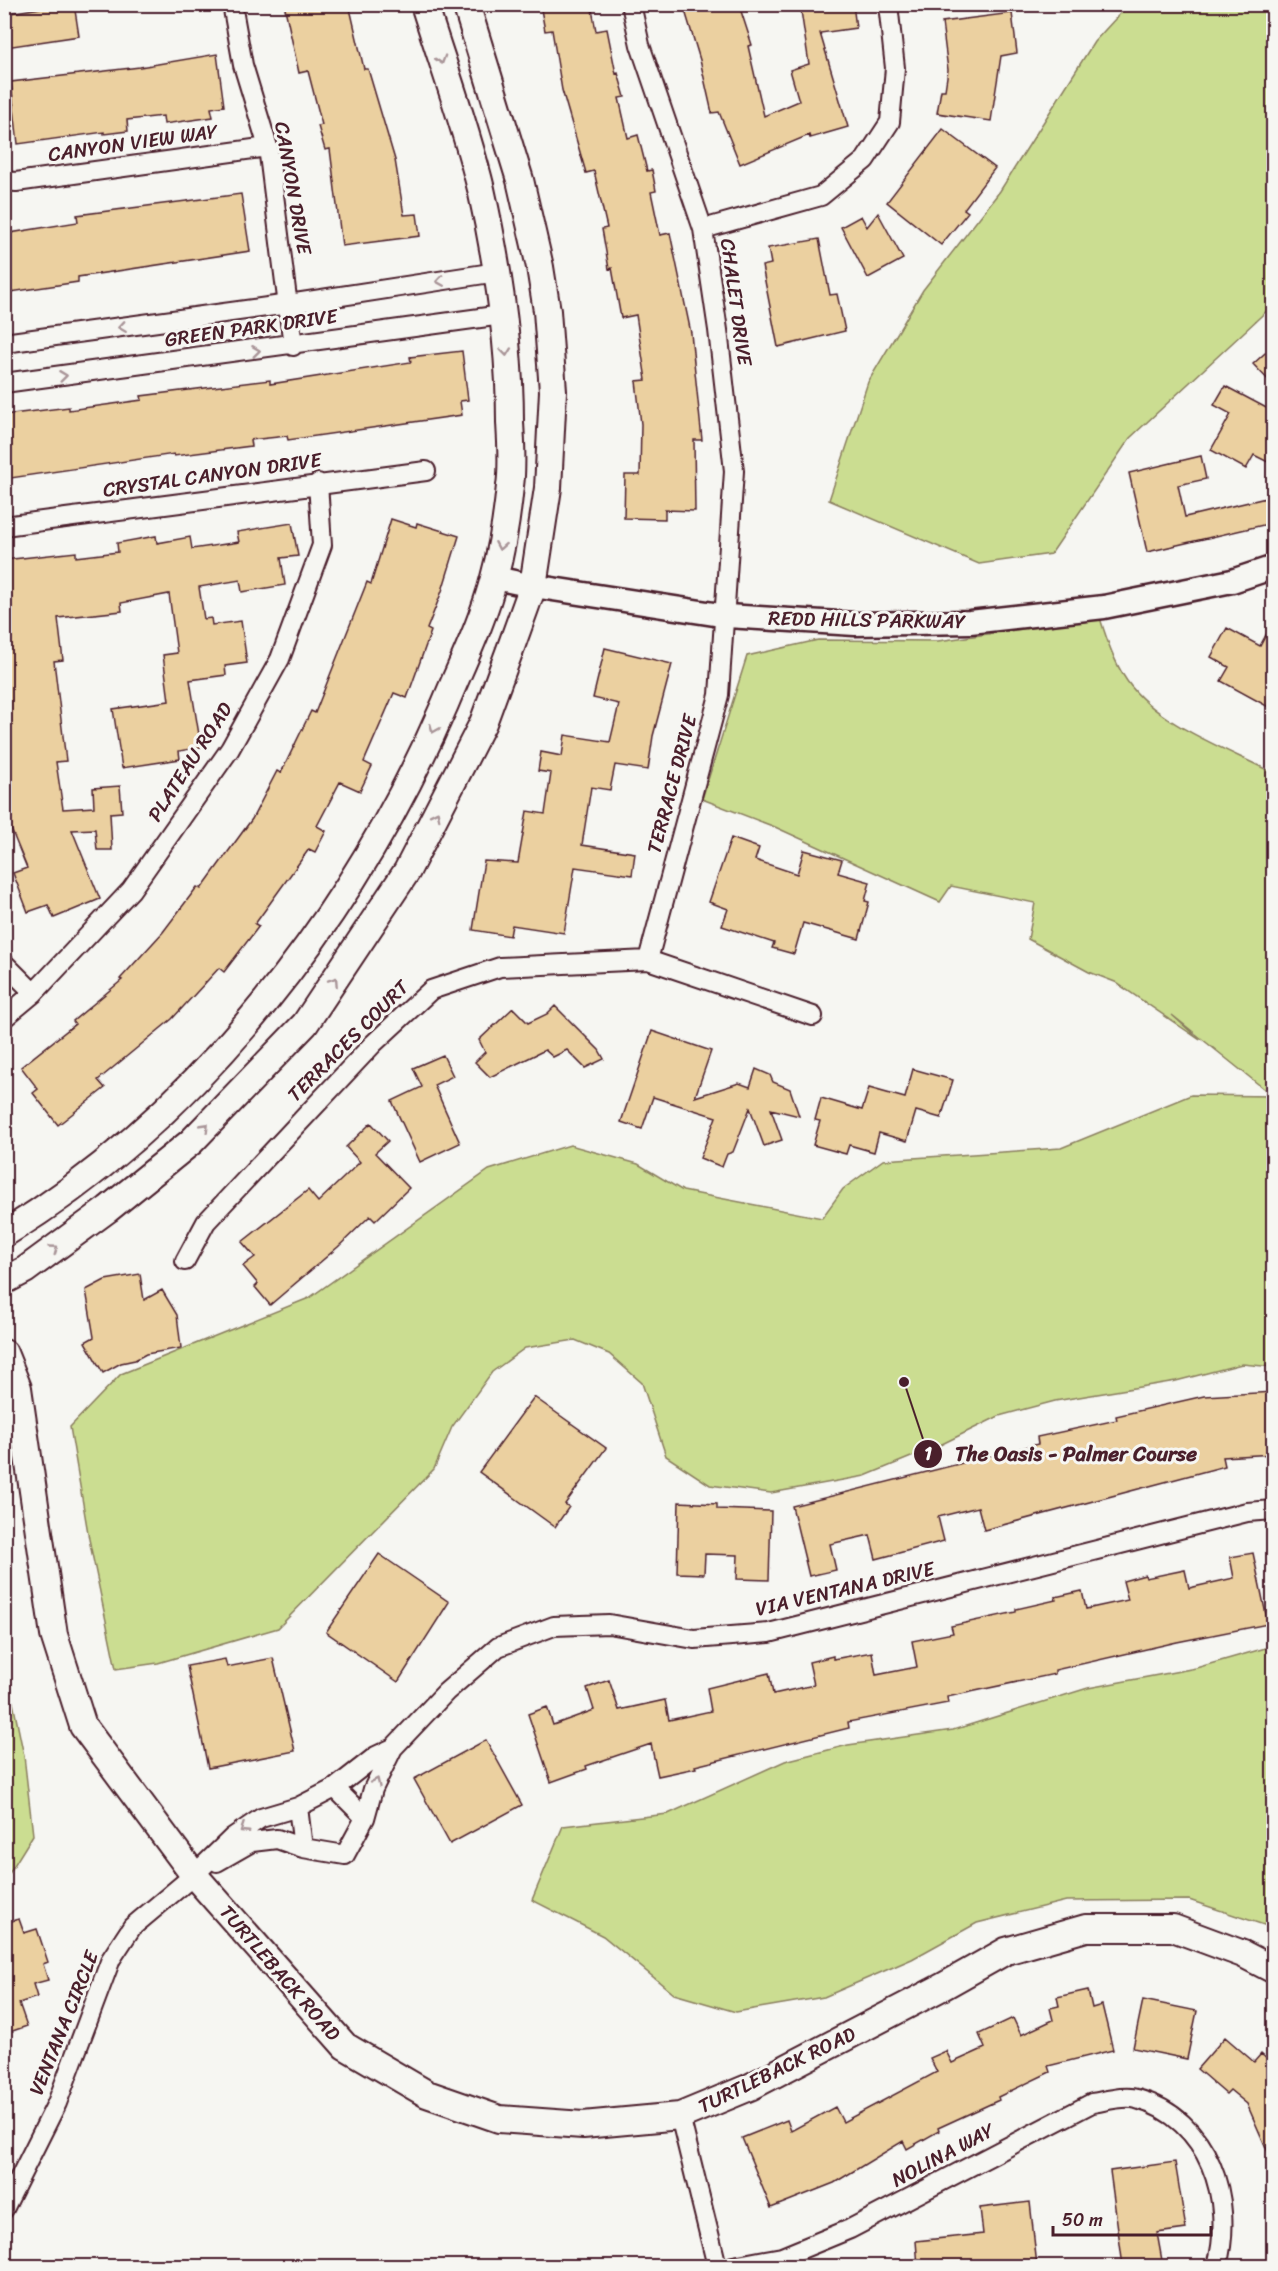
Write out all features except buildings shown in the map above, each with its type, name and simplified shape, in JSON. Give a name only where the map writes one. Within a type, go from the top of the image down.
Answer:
[{"type":"main road","points":[[4,1234],[92,1175],[169,1107],[273,993],[370,852],[424,751],[471,644],[495,578],[511,484],[510,387],[498,272],[480,185],[424,4]]},
{"type":"main road","points":[[4,1281],[25,1270],[108,1209],[191,1142],[305,1024],[407,871],[483,723],[533,586],[548,488],[553,391],[548,311],[520,180],[466,4]]},
{"type":"main road","name":"TURTLEBACK ROAD","points":[[4,1353],[18,1388],[54,1635],[83,1726],[194,1875],[345,2046],[427,2094],[499,2120],[583,2125],[680,2116],[750,2087],[1006,1951],[1086,1928],[1173,1928],[1243,1954],[1274,1970]]},
{"type":"street","name":"CANYON DRIVE","points":[[232,4],[243,65],[268,147],[293,346]]},
{"type":"street","name":"CHALET DRIVE","points":[[631,4],[640,45],[702,229],[718,330],[734,471],[727,616]]},
{"type":"street","points":[[702,229],[821,196],[865,160],[890,122],[895,68],[888,4]]},
{"type":"street","name":"CANYON VIEW WAY","points":[[4,181],[16,182],[268,147]]},
{"type":"street","name":"GREEN PARK DRIVE","points":[[4,343],[289,304],[498,272]]},
{"type":"street","name":"GREEN PARK DRIVE","points":[[4,383],[293,346],[502,315]]},
{"type":"street","name":"CRYSTAL CANYON DRIVE","points":[[4,526],[318,483],[426,471]]},
{"type":"street","name":"PLATEAU ROAD","points":[[4,1017],[34,993],[131,890],[230,749],[280,659],[322,545],[318,483]]},
{"type":"street","name":"REDD HILLS PARKWAY","points":[[495,578],[727,616],[855,624],[970,622],[1104,607],[1232,581],[1274,567]]},
{"type":"street","name":"TERRACE DRIVE","points":[[648,960],[719,696],[727,616]]},
{"type":"street","name":"TERRACES COURT","points":[[185,1261],[206,1222],[373,1044],[431,990],[500,967],[648,960],[813,1016]]},
{"type":"street","points":[[4,963],[34,993]]},
{"type":"street","name":"VIA VENTANA DRIVE","points":[[365,1818],[373,1789],[393,1748],[446,1692],[498,1647],[554,1626],[609,1623],[694,1639],[769,1633],[1247,1512],[1274,1510]]},
{"type":"street","name":"VIA VENTANA DRIVE","points":[[335,1788],[376,1756],[393,1748]]},
{"type":"street","points":[[335,1788],[365,1818],[345,1855],[303,1848],[277,1839],[252,1842],[194,1875],[233,1837],[261,1818],[298,1807],[335,1788]]},
{"type":"street","points":[[298,1807],[303,1848]]},
{"type":"street","name":"VENTANA CIRCLE","points":[[4,2210],[57,2103],[111,1959],[132,1927],[194,1875]]},
{"type":"street","name":"NOLINA WAY","points":[[733,2266],[782,2257],[850,2229],[1092,2103],[1135,2098],[1173,2113],[1206,2152],[1222,2196],[1222,2248],[1217,2266]]},
{"type":"street","points":[[680,2116],[717,2266]]},
{"type":"green space","points":[[1128,5],[1273,5],[1273,305],[1130,438],[1051,554],[979,564],[829,500],[868,382],[923,290],[1000,191],[1094,42]]},
{"type":"green space","points":[[1100,618],[1118,666],[1140,697],[1156,711],[1194,734],[1273,773],[1273,1096],[1172,1015],[1200,1040],[1115,982],[1089,972],[1028,939],[1035,903],[951,886],[940,902],[775,827],[702,799],[747,656],[818,640],[938,641]]},
{"type":"green space","points":[[1191,1095],[1273,1096],[1273,1367],[1242,1364],[1176,1381],[1055,1401],[999,1416],[938,1446],[865,1476],[771,1493],[710,1485],[666,1456],[642,1383],[609,1354],[575,1340],[525,1348],[492,1372],[452,1427],[434,1469],[278,1628],[158,1663],[116,1669],[89,1539],[70,1427],[121,1374],[309,1298],[489,1170],[570,1145],[638,1164],[683,1191],[822,1218],[843,1189],[883,1160],[1061,1148]]},
{"type":"green space","points":[[1269,1647],[1274,1648],[1273,1928],[1189,1900],[1066,1901],[977,1923],[912,1959],[824,1997],[736,2012],[674,1994],[603,1936],[532,1900],[563,1826],[668,1814],[785,1761],[848,1745],[953,1730],[1088,1688],[1196,1668]]},
{"type":"green space","points":[[4,1659],[24,1756],[33,1835],[5,1880]]},
{"type":"place","name":"The Oasis - Palmer Course","points":[[904,1382]]}]
